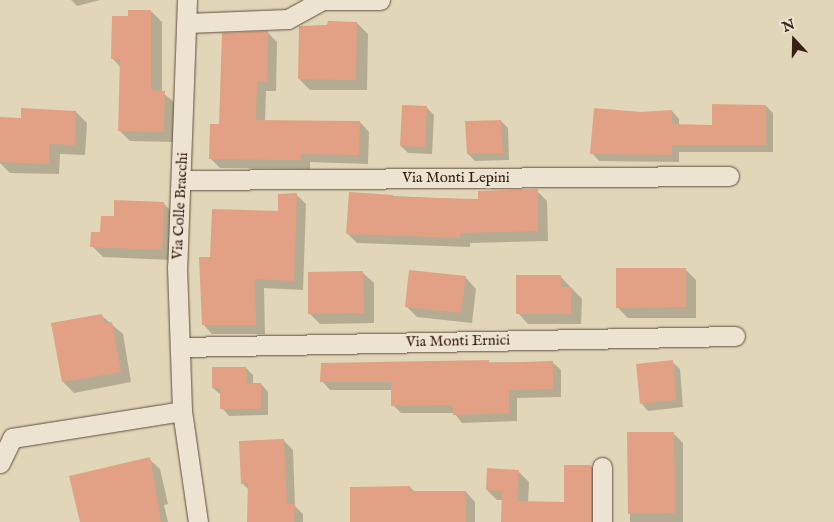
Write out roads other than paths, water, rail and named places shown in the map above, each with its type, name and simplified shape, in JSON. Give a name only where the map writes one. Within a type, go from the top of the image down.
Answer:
[{"type":"street","name":"Via Colle Bracchi","points":[[187,0],[178,267],[182,411],[198,522]]},
{"type":"street","points":[[187,23],[288,19],[322,0],[380,0]]},
{"type":"street","name":"Via Monti Lepini","points":[[182,180],[729,176]]},
{"type":"street","name":"Via Monti Ernici","points":[[181,347],[734,336]]},
{"type":"street","points":[[0,463],[12,438],[182,411]]},
{"type":"street","points":[[602,467],[602,522]]}]
